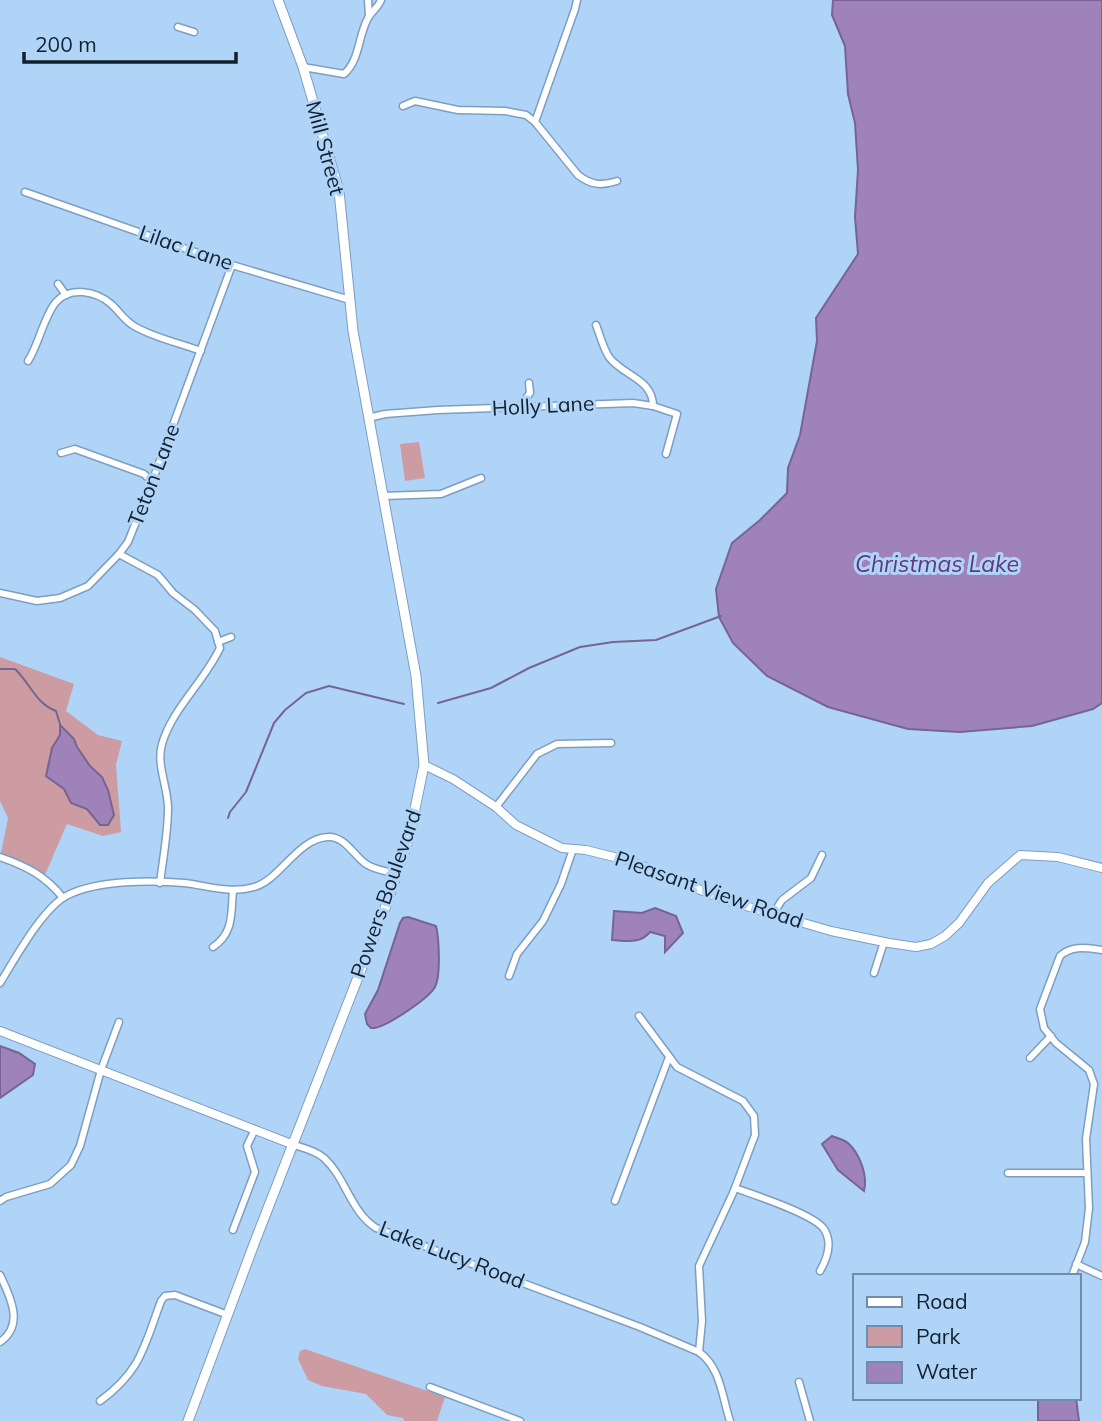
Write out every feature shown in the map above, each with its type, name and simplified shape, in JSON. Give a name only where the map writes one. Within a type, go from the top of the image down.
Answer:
[{"type":"main road","name":"Mill Street","points":[[278,0],[303,67],[338,191],[350,300]]},
{"type":"main road","name":"Powers Boulevard","points":[[188,1421],[397,874],[409,838],[424,765],[416,676],[368,418],[350,300]]},
{"type":"street","points":[[303,67],[344,74],[352,67],[369,16],[368,0]]},
{"type":"street","points":[[369,16],[381,0]]},
{"type":"street","points":[[535,122],[577,0]]},
{"type":"street","points":[[178,27],[194,32]]},
{"type":"street","points":[[403,106],[415,101],[458,110],[505,111],[526,115],[586,181],[596,185],[617,181]]},
{"type":"street","name":"Lilac Lane","points":[[25,192],[233,265],[350,300]]},
{"type":"street","name":"Teton Lane","points":[[0,593],[37,601],[60,598],[88,586],[128,542],[233,265]]},
{"type":"street","points":[[58,284],[66,295]]},
{"type":"street","points":[[28,361],[56,302],[76,292],[101,298],[136,327],[201,351]]},
{"type":"street","points":[[596,325],[609,356],[647,386],[653,398],[653,406],[677,414],[666,454]]},
{"type":"street","points":[[518,408],[530,393],[529,383]]},
{"type":"street","name":"Holly Lane","points":[[368,418],[385,414],[617,402],[653,406]]},
{"type":"street","points":[[61,453],[75,449],[144,474],[152,482]]},
{"type":"street","points":[[383,496],[441,494],[481,478]]},
{"type":"street","points":[[119,554],[158,575],[173,593],[195,610],[215,631],[220,648],[214,662],[167,730],[160,748],[168,806],[160,883]]},
{"type":"street","points":[[218,642],[231,637]]},
{"type":"street","points":[[496,807],[537,754],[557,744],[611,743]]},
{"type":"street","name":"Pleasant View Road","points":[[424,765],[453,779],[496,807],[516,825],[562,848],[630,861],[725,900],[831,931],[916,947],[931,944],[945,936],[959,923],[988,883],[1020,855],[1058,857],[1102,868]]},
{"type":"street","points":[[0,983],[37,926],[63,898],[94,886],[160,883],[233,890],[256,887],[293,855],[328,836],[340,840],[367,865],[397,874]]},
{"type":"street","points":[[509,976],[517,954],[549,909],[561,884],[572,849]]},
{"type":"street","points":[[773,914],[782,900],[811,878],[822,855]]},
{"type":"street","points":[[0,857],[38,873],[63,898]]},
{"type":"street","points":[[213,947],[225,939],[229,929],[233,890]]},
{"type":"street","points":[[874,973],[884,942]]},
{"type":"street","points":[[1073,1274],[1085,1242],[1088,1219],[1086,1139],[1094,1084],[1089,1070],[1044,1028],[1040,1009],[1060,956],[1067,950],[1076,948],[1102,950]]},
{"type":"street","points":[[639,1017],[677,1067],[743,1101],[754,1116],[755,1135],[735,1188],[699,1266],[702,1321],[699,1352],[716,1371],[730,1421]]},
{"type":"street","points":[[0,1201],[50,1184],[71,1165],[80,1146],[101,1070],[119,1022]]},
{"type":"street","name":"Lake Lucy Road","points":[[0,1031],[322,1156],[365,1221],[376,1228],[605,1313],[699,1352]]},
{"type":"street","points":[[1030,1058],[1051,1036]]},
{"type":"street","points":[[615,1201],[669,1057]]},
{"type":"street","points":[[233,1230],[256,1172],[247,1146],[255,1129]]},
{"type":"street","points":[[1008,1174],[1086,1173]]},
{"type":"street","points":[[735,1188],[780,1205],[823,1227],[828,1251],[820,1271]]},
{"type":"street","points":[[1076,1264],[1102,1276]]},
{"type":"street","points":[[0,1275],[11,1297],[15,1317],[10,1331],[0,1342]]},
{"type":"street","points":[[100,1401],[118,1388],[134,1369],[160,1301],[165,1296],[175,1295],[228,1315]]},
{"type":"street","points":[[799,1382],[810,1421]]},
{"type":"street","points":[[430,1387],[520,1421]]},
{"type":"green space","points":[[419,442],[425,478],[405,481],[400,444]]},
{"type":"green space","points":[[0,657],[74,684],[66,711],[98,735],[122,741],[116,765],[121,832],[103,836],[67,824],[44,877],[0,858],[8,818],[0,801]]},
{"type":"green space","points":[[305,1349],[445,1397],[437,1421],[404,1421],[403,1418],[387,1415],[366,1394],[322,1386],[308,1380],[298,1359],[300,1351]]},
{"type":"water","name":"Christmas Lake","points":[[833,0],[1102,0],[1102,703],[1093,709],[1032,726],[960,732],[908,729],[828,707],[767,676],[733,643],[719,617],[716,589],[732,543],[787,493],[788,468],[800,435],[817,341],[816,318],[858,254],[855,217],[858,170],[855,123],[848,94],[845,46],[832,15]]},
{"type":"water","points":[[60,725],[74,739],[90,766],[102,777],[114,815],[108,825],[100,825],[87,809],[71,803],[64,789],[46,776],[52,748],[60,735]]},
{"type":"water","points":[[655,908],[676,916],[683,933],[665,952],[665,936],[650,932],[638,940],[612,940],[614,911],[642,913]]},
{"type":"water","points":[[408,917],[436,926],[439,957],[437,982],[431,992],[395,1019],[371,1028],[367,1024],[365,1014],[378,990],[400,923],[403,918]]},
{"type":"water","points":[[0,1046],[19,1053],[35,1064],[33,1075],[0,1098]]},
{"type":"water","points":[[832,1136],[848,1143],[856,1153],[864,1172],[864,1191],[838,1170],[822,1144]]},
{"type":"water","points":[[1038,1400],[1076,1400],[1079,1421],[1038,1421]]},
{"type":"waterway","points":[[438,703],[491,688],[529,668],[580,647],[656,640],[721,616]]},
{"type":"waterway","points":[[0,669],[15,669],[38,698],[56,711],[60,724]]},
{"type":"waterway","points":[[228,818],[246,792],[274,723],[306,693],[329,686],[404,704]]}]
